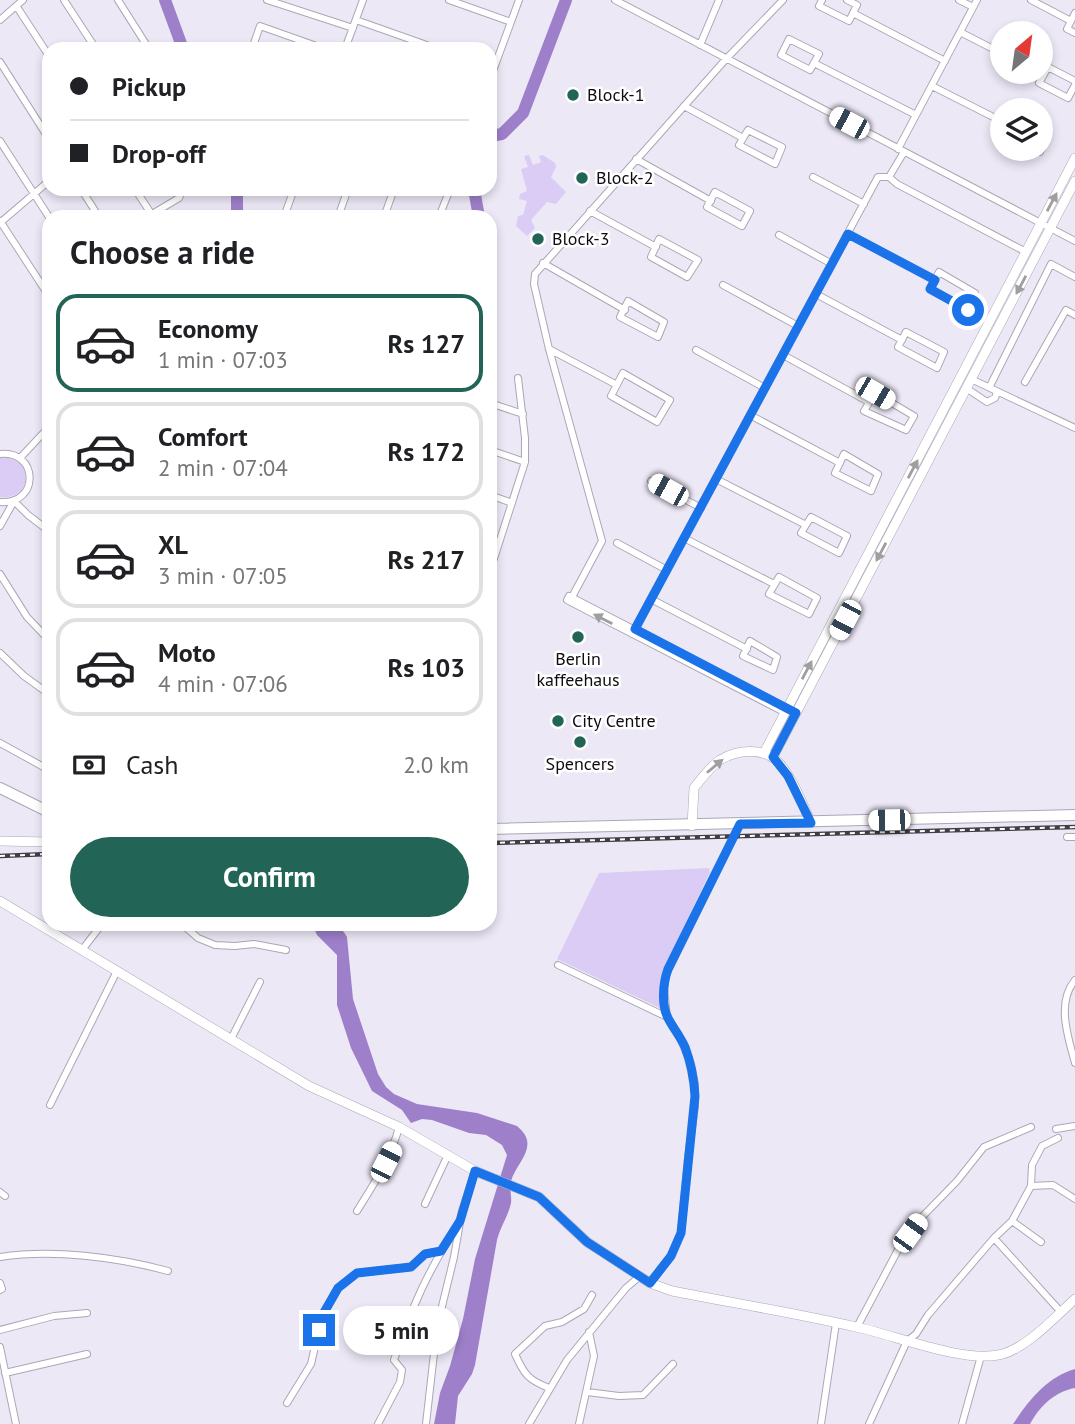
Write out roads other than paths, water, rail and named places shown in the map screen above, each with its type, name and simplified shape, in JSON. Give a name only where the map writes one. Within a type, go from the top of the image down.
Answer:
[{"type":"highway","points":[[0,788],[42,809]]},
{"type":"highway","points":[[497,829],[1075,815]]},
{"type":"street","points":[[0,20],[23,0]]},
{"type":"street","points":[[64,0],[91,42]]},
{"type":"street","points":[[118,0],[145,42]]},
{"type":"street","points":[[267,0],[353,28]]},
{"type":"street","points":[[348,42],[363,0]]},
{"type":"street","points":[[449,0],[510,22]]},
{"type":"street","points":[[497,55],[519,0]]},
{"type":"street","points":[[615,0],[1075,241]]},
{"type":"street","points":[[700,45],[719,0]]},
{"type":"street","points":[[783,0],[726,59],[543,263],[535,274],[534,284],[549,349],[602,541],[572,597],[569,596],[567,600],[791,713]]},
{"type":"street","points":[[822,0],[819,6],[849,21],[857,5],[847,0]]},
{"type":"street","points":[[959,0],[973,7]]},
{"type":"street","points":[[889,177],[916,115],[977,0]]},
{"type":"street","points":[[1031,0],[1071,21]]},
{"type":"street","points":[[17,6],[42,45]]},
{"type":"street","points":[[853,13],[944,61]]},
{"type":"street","points":[[1075,13],[1067,29],[1075,33]]},
{"type":"street","points":[[356,20],[418,42]]},
{"type":"street","points":[[254,42],[260,26],[306,42]]},
{"type":"street","points":[[960,32],[990,47]]},
{"type":"street","points":[[789,39],[819,54],[814,63],[810,70],[781,55],[789,39]]},
{"type":"street","points":[[0,62],[42,128]]},
{"type":"street","points":[[814,63],[916,115]]},
{"type":"street","points":[[1041,84],[1068,98],[1075,83],[1054,71]]},
{"type":"street","points":[[932,86],[990,115]]},
{"type":"street","points":[[684,106],[743,138]]},
{"type":"street","points":[[748,130],[782,148],[775,164],[739,145],[743,138],[748,130]]},
{"type":"street","points":[[0,141],[44,210]]},
{"type":"street","points":[[769,755],[1075,158]]},
{"type":"street","points":[[636,159],[712,201]]},
{"type":"street","points":[[813,177],[864,204]]},
{"type":"street","points":[[634,632],[878,177],[889,177],[897,184],[1026,252]]},
{"type":"street","points":[[791,713],[1075,181]]},
{"type":"street","points":[[42,187],[0,222],[42,285]]},
{"type":"street","points":[[715,192],[750,211],[742,226],[707,207],[712,201],[715,192]]},
{"type":"street","points":[[160,210],[180,196]]},
{"type":"street","points":[[590,211],[656,247]]},
{"type":"street","points":[[779,234],[832,264]]},
{"type":"street","points":[[848,234],[935,280]]},
{"type":"street","points":[[659,239],[698,260],[687,278],[651,257],[656,247],[659,239]]},
{"type":"street","points":[[543,263],[625,310]]},
{"type":"street","points":[[990,386],[1051,264],[1075,277]]},
{"type":"street","points":[[939,272],[975,293],[968,310],[930,289],[935,280],[939,272]]},
{"type":"street","points":[[723,285],[798,326]]},
{"type":"street","points":[[816,294],[902,341]]},
{"type":"street","points":[[628,301],[664,322],[658,337],[620,317],[625,310],[628,301]]},
{"type":"street","points":[[1025,382],[1066,310],[1075,315]]},
{"type":"street","points":[[906,332],[944,352],[937,368],[898,347],[902,341],[906,332]]},
{"type":"street","points":[[549,349],[617,385]]},
{"type":"street","points":[[696,350],[765,388]]},
{"type":"street","points":[[783,355],[869,402]]},
{"type":"street","points":[[623,373],[670,400],[657,422],[611,396],[617,385],[623,373]]},
{"type":"street","points":[[497,549],[525,462],[523,414],[517,378]]},
{"type":"street","points":[[971,379],[1073,427],[1075,417]]},
{"type":"street","points":[[966,388],[987,402],[995,398],[997,392]]},
{"type":"street","points":[[875,393],[914,415],[906,430],[864,411],[869,402],[875,393]]},
{"type":"street","points":[[497,405],[523,414]]},
{"type":"street","points":[[750,415],[840,463]]},
{"type":"street","points":[[20,458],[42,434]]},
{"type":"street","points":[[497,452],[525,462]]},
{"type":"street","points":[[0,454],[11,454],[20,458],[28,470],[29,484],[0,526]]},
{"type":"street","points":[[844,454],[878,474],[871,491],[835,473],[840,463],[844,454]]},
{"type":"street","points":[[716,479],[806,525]]},
{"type":"street","points":[[651,481],[701,508]]},
{"type":"street","points":[[497,497],[513,503]]},
{"type":"street","points":[[0,502],[15,501]]},
{"type":"street","points":[[15,501],[42,525]]},
{"type":"street","points":[[811,517],[847,536],[839,553],[801,533],[806,525],[811,517]]},
{"type":"street","points":[[684,538],[774,584]]},
{"type":"street","points":[[617,543],[667,570]]},
{"type":"street","points":[[0,574],[27,617],[42,633]]},
{"type":"street","points":[[779,577],[817,598],[809,614],[769,594],[774,584],[779,577]]},
{"type":"street","points":[[652,599],[747,649]]},
{"type":"street","points":[[750,641],[777,657],[773,670],[743,656],[747,649],[750,641]]},
{"type":"street","points":[[0,653],[42,689]]},
{"type":"street","points":[[0,743],[42,766]]},
{"type":"street","points":[[692,825],[694,788],[714,765],[741,752],[769,755],[788,776],[811,823]]},
{"type":"street","points":[[650,1283],[671,1256],[681,1233],[695,1106],[691,1064],[679,1035],[667,1017],[664,988],[668,969],[740,824]]},
{"type":"street","points":[[0,841],[42,842]]},
{"type":"street","points":[[0,901],[42,926]]},
{"type":"street","points":[[50,931],[309,1086],[399,1127],[475,1171],[539,1197],[587,1242],[639,1277],[672,1291],[857,1327],[939,1349],[981,1356],[1005,1354],[1018,1347],[1075,1299]]},
{"type":"street","points":[[82,950],[97,931]]},
{"type":"street","points":[[190,931],[198,938],[215,945],[254,944],[286,950]]},
{"type":"street","points":[[558,965],[667,1017]]},
{"type":"street","points":[[50,1105],[117,971]]},
{"type":"street","points":[[1075,980],[1066,998],[1065,1028],[1072,1043],[1075,1063]]},
{"type":"street","points":[[231,1039],[260,982]]},
{"type":"street","points":[[1056,1129],[1075,1126]]},
{"type":"street","points":[[357,1211],[377,1180],[394,1145],[399,1127]]},
{"type":"street","points":[[857,1327],[899,1248],[920,1219],[957,1181],[984,1147],[1031,1127]]},
{"type":"street","points":[[869,1424],[907,1341],[916,1334],[928,1315],[994,1238],[1012,1221],[1031,1186],[1032,1165],[1042,1146],[1058,1138]]},
{"type":"street","points":[[425,1204],[447,1157]]},
{"type":"street","points":[[426,1424],[437,1327],[460,1221],[475,1171]]},
{"type":"street","points":[[1031,1186],[1054,1185],[1075,1199]]},
{"type":"street","points":[[378,1424],[400,1382],[402,1370],[394,1360],[413,1304],[460,1221]]},
{"type":"street","points":[[1012,1221],[1041,1242]]},
{"type":"street","points":[[994,1238],[1061,1312]]},
{"type":"street","points":[[287,1403],[311,1364],[322,1316],[338,1288],[357,1273],[411,1267],[425,1254],[441,1251]]},
{"type":"street","points":[[0,1257],[32,1252],[131,1261],[168,1270]]},
{"type":"street","points":[[529,1424],[567,1360],[626,1288],[639,1277]]},
{"type":"street","points":[[0,1283],[0,1290]]},
{"type":"street","points":[[549,1388],[532,1382],[514,1354],[545,1326],[562,1322],[584,1309],[592,1295]]},
{"type":"street","points":[[0,1330],[54,1316],[87,1313]]},
{"type":"street","points":[[821,1424],[836,1323]]},
{"type":"street","points":[[579,1424],[594,1356],[589,1332]]},
{"type":"street","points":[[0,1347],[16,1424]]},
{"type":"street","points":[[5,1373],[87,1354]]},
{"type":"street","points":[[962,1424],[981,1356]]},
{"type":"street","points":[[587,1392],[619,1396],[643,1395],[673,1364]]},
{"type":"street","points":[[0,1389],[8,1387]]},
{"type":"waterway","points":[[165,0],[180,42]]},
{"type":"waterway","points":[[497,135],[502,134],[523,113],[566,0]]},
{"type":"waterway","points":[[237,196],[237,210]]},
{"type":"waterway","points":[[475,196],[478,210]]},
{"type":"railway","points":[[497,843],[1075,827]]},
{"type":"railway","points":[[0,856],[42,854]]},
{"type":"place","name":"Block-1","points":[[573,95]]},
{"type":"place","name":"Block-2","points":[[582,178]]},
{"type":"place","name":"Block-3","points":[[538,239]]},
{"type":"place","name":"Berlin kaffeehaus","points":[[578,637]]},
{"type":"place","name":"City Centre","points":[[558,721]]},
{"type":"place","name":"Spencers","points":[[580,742]]}]
